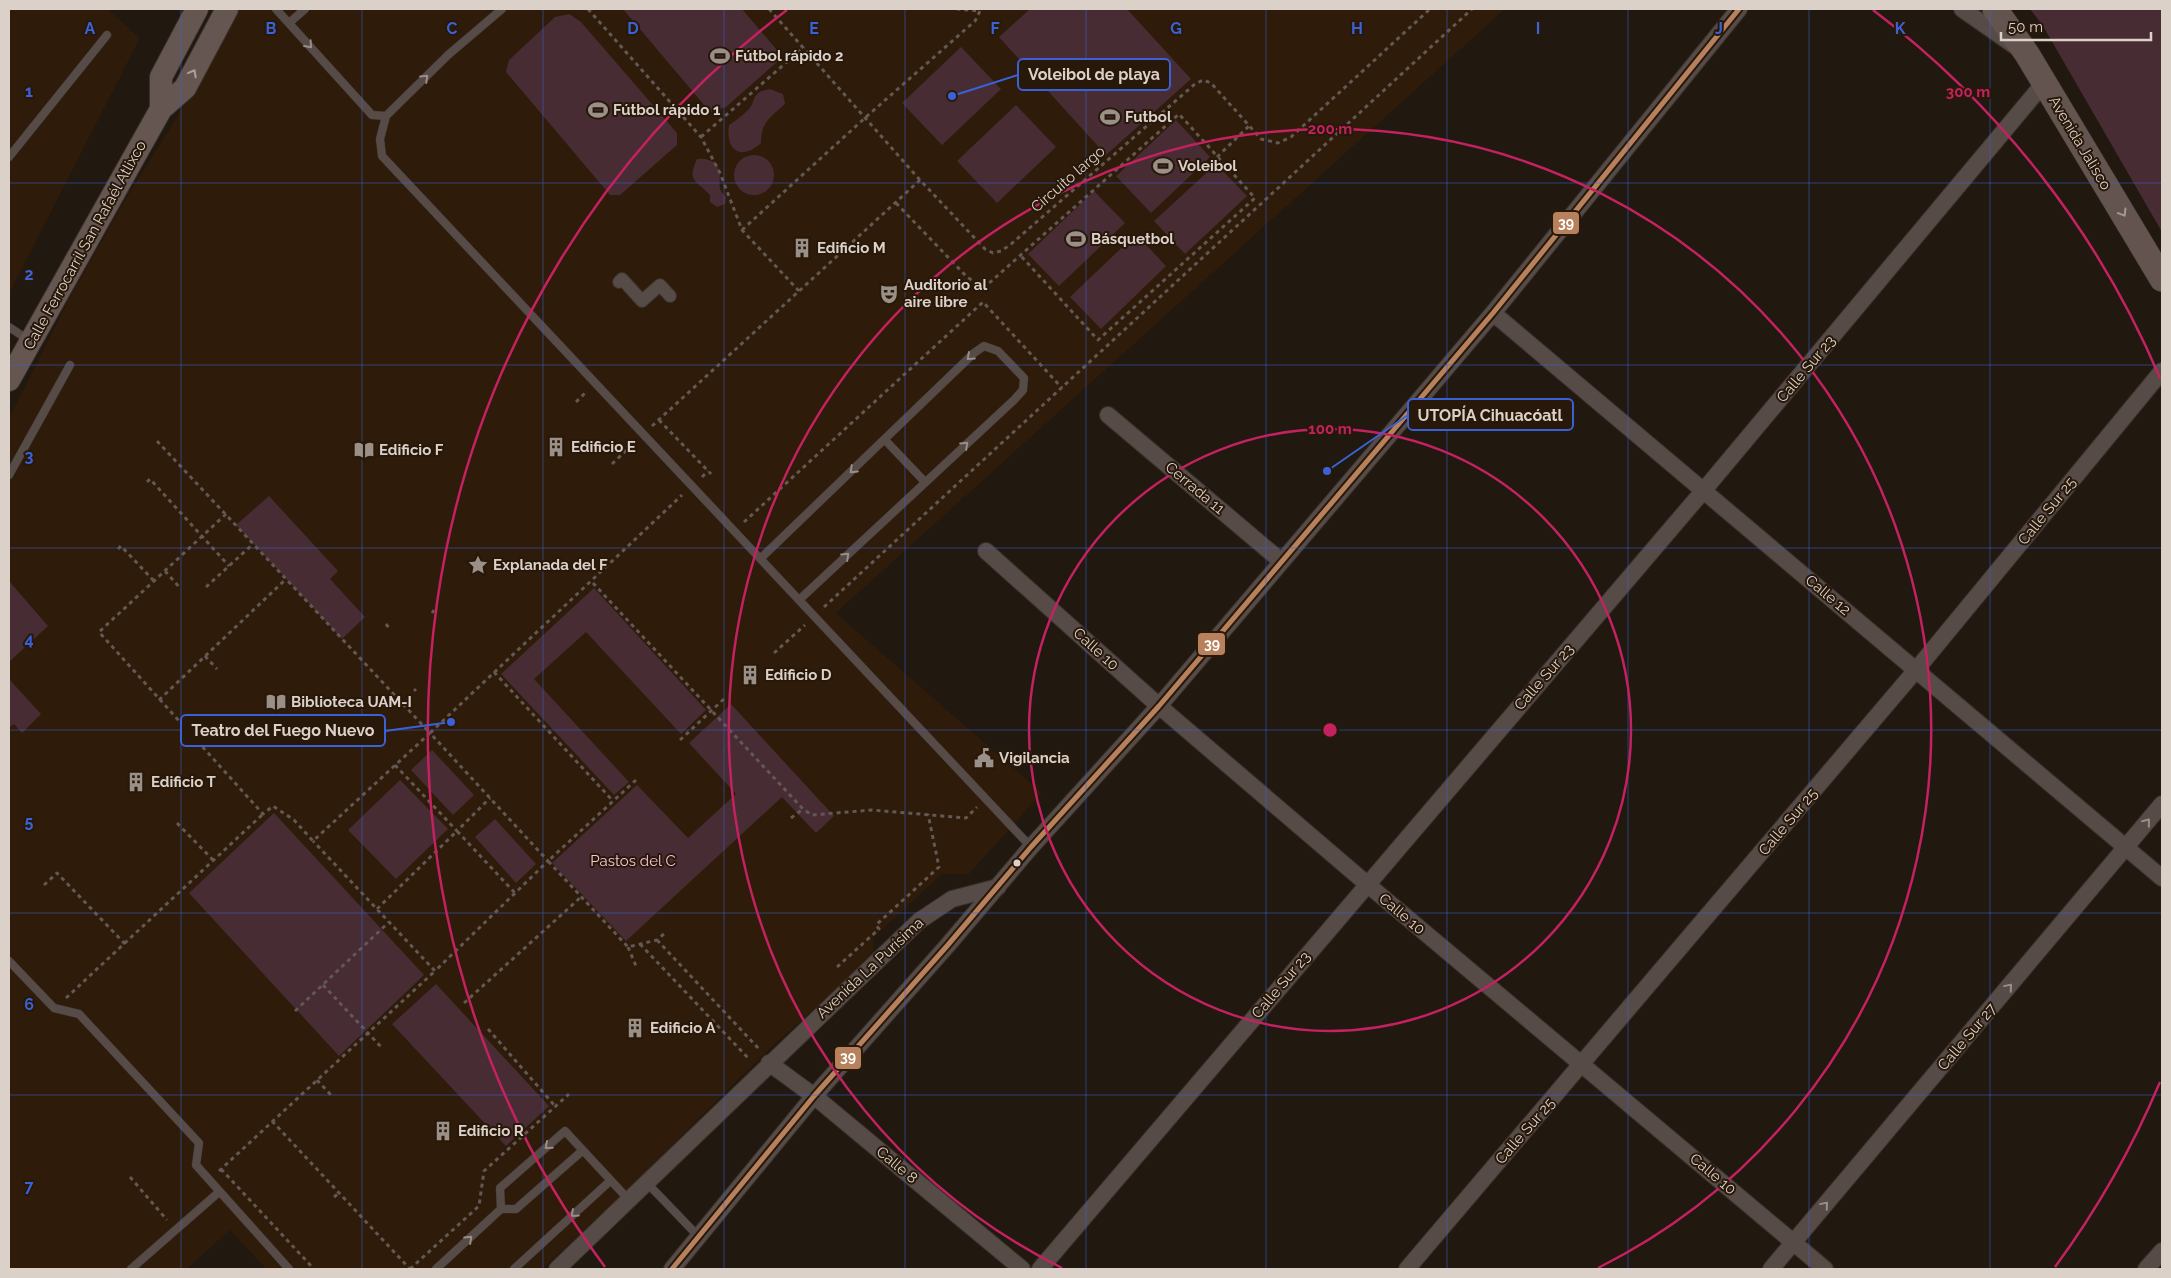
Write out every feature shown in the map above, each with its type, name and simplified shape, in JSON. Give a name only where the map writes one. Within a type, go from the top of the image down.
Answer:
[{"type":"main road","name":"Calle Ferrocarril San Rafaél Atlixco","points":[[161,110],[161,77],[198,9]]},
{"type":"main road","name":"Calle Ferrocarril San Rafaél Atlixco","points":[[9,380],[161,110],[185,88],[227,9]]},
{"type":"main road","name":"Avenida Jalisco","points":[[1995,9],[2027,54],[2162,279]]},
{"type":"street","points":[[672,1269],[814,1096],[1031,847],[1159,706],[1493,314],[1739,9]]},
{"type":"street","points":[[1962,9],[2027,54]]},
{"type":"street","name":"Calle Sur 23","points":[[1040,1269],[1704,490],[2044,83]]},
{"type":"street","points":[[619,282],[622,278],[642,300],[660,285],[670,296]]},
{"type":"street","name":"Calle 12","points":[[1493,314],[2162,878]]},
{"type":"street","name":"Calle Sur 25","points":[[1407,1269],[1916,670],[2162,371]]},
{"type":"street","name":"Cerrada 11","points":[[1108,415],[1281,561]]},
{"type":"street","name":"Calle 10","points":[[986,551],[1159,706],[1367,884],[1825,1269]]},
{"type":"street","name":"Calle Sur 27","points":[[1770,1269],[2127,848],[2162,804]]},
{"type":"street","name":"Avenida La Purísima","points":[[557,1269],[919,920],[952,899],[998,887]]},
{"type":"street","name":"Calle 8","points":[[769,1063],[814,1096],[1022,1269]]},
{"type":"street","points":[[2146,1269],[2162,1251]]},
{"type":"lane","points":[[276,9],[372,115],[386,116]]},
{"type":"lane","points":[[289,23],[305,9]]},
{"type":"lane","points":[[502,9],[448,55],[386,116],[380,139],[382,156],[1031,847]]},
{"type":"lane","points":[[9,157],[107,35]]},
{"type":"lane","points":[[9,326],[30,342]]},
{"type":"lane","points":[[761,558],[974,353],[984,346],[998,351],[1024,378],[1023,390],[1014,400],[799,600]]},
{"type":"lane","points":[[9,475],[70,365]]},
{"type":"lane","points":[[885,440],[925,482]]},
{"type":"lane","points":[[9,961],[54,1008],[79,1014],[199,1143],[196,1165],[289,1269]]},
{"type":"lane","points":[[501,1209],[500,1188],[564,1131],[629,1200]]},
{"type":"lane","points":[[436,1269],[501,1209],[516,1209],[582,1151]]},
{"type":"lane","points":[[514,1269],[610,1181]]},
{"type":"lane","points":[[647,1183],[699,1237]]},
{"type":"lane","points":[[131,1269],[219,1192]]},
{"type":"path","points":[[588,9],[701,138],[720,173],[742,230],[800,291]]},
{"type":"path","name":"Circuito largo","points":[[769,9],[920,180],[985,248],[993,253],[1001,251],[1010,245],[1195,84],[1203,80],[1211,83],[1262,139],[1278,143],[1291,138],[1430,9]]},
{"type":"path","points":[[742,230],[866,117],[976,21],[980,11],[958,9]]},
{"type":"path","points":[[774,653],[1472,9]]},
{"type":"path","points":[[701,138],[804,47]]},
{"type":"path","points":[[896,203],[967,278],[979,285],[987,285],[1179,114],[1255,198],[1098,340],[1021,256]]},
{"type":"path","points":[[1217,157],[1249,126]]},
{"type":"path","points":[[711,474],[659,420],[920,180]]},
{"type":"path","points":[[734,531],[983,302],[1062,388]]},
{"type":"path","points":[[612,464],[644,433]]},
{"type":"path","points":[[157,441],[628,947],[636,966]]},
{"type":"path","points":[[147,482],[150,479],[229,566]]},
{"type":"path","points":[[226,514],[99,632],[262,814]]},
{"type":"path","points":[[313,841],[660,516]]},
{"type":"path","points":[[206,587],[253,544]]},
{"type":"path","points":[[118,549],[122,546],[154,581]]},
{"type":"path","points":[[165,571],[181,589]]},
{"type":"path","points":[[159,700],[286,578]]},
{"type":"path","points":[[593,583],[803,809],[812,815],[872,810],[966,818]]},
{"type":"path","points":[[205,656],[218,670]]},
{"type":"path","points":[[494,672],[613,801]]},
{"type":"path","points":[[680,740],[726,697]]},
{"type":"path","points":[[396,765],[515,893]]},
{"type":"path","points":[[209,1180],[435,972],[548,861],[636,780]]},
{"type":"path","points":[[377,909],[490,798]]},
{"type":"path","points":[[54,1008],[125,944],[262,814],[273,806],[294,820],[435,972]]},
{"type":"path","points":[[791,818],[803,809]]},
{"type":"path","points":[[837,967],[879,929],[876,925],[939,867],[928,814]]},
{"type":"path","points":[[177,823],[213,861]]},
{"type":"path","points":[[44,885],[57,872],[125,944]]},
{"type":"path","points":[[464,1003],[581,897]]},
{"type":"path","points":[[295,1011],[389,922]]},
{"type":"path","points":[[628,947],[657,940],[665,933]]},
{"type":"path","points":[[640,944],[754,1064],[769,1063],[764,1054],[657,940]]},
{"type":"path","points":[[324,985],[382,1048]]},
{"type":"path","points":[[488,1029],[555,1106]]},
{"type":"path","points":[[317,1080],[331,1095]]},
{"type":"path","points":[[272,1121],[410,1269],[479,1206],[484,1172],[569,1094]]},
{"type":"path","points":[[221,1169],[314,1269]]},
{"type":"path","points":[[130,1177],[176,1230]]},
{"type":"path","points":[[334,1198],[339,1193]]},
{"type":"shaded area","points":[[9,9],[108,9],[140,38],[9,294]]},
{"type":"shaded area","points":[[237,9],[1505,9],[836,613],[1042,793],[969,874],[942,874],[873,938],[873,955],[764,1054],[623,1194],[542,1269],[266,1269],[230,1230],[187,1269],[9,1269],[9,418],[68,301],[129,193],[175,120]]},
{"type":"green space","name":"Fútbol rápido 2","points":[[623,9],[742,9],[777,50],[777,62],[726,107],[710,112]]},
{"type":"green space","name":"Futbol","points":[[1030,9],[1127,9],[1191,79],[1106,155],[999,37]]},
{"type":"green space","points":[[2030,9],[2162,9],[2162,232],[2043,26]]},
{"type":"green space","name":"Fútbol rápido 1","points":[[569,14],[581,22],[677,133],[677,145],[620,195],[610,195],[506,72],[509,60],[555,17]]},
{"type":"green space","points":[[961,47],[1001,89],[942,145],[902,103]]},
{"type":"green space","points":[[770,89],[783,94],[785,104],[765,124],[761,143],[747,151],[741,152],[736,150],[732,147],[728,134],[729,125],[751,107],[759,92]]},
{"type":"green space","points":[[1016,105],[1056,147],[997,203],[957,161]]},
{"type":"green space","name":"Voleibol","points":[[1176,120],[1210,157],[1151,213],[1116,176]]},
{"type":"green space","points":[[758,155],[765,158],[771,164],[774,175],[773,183],[765,192],[758,195],[750,195],[743,192],[735,183],[734,171],[737,164],[746,156]]},
{"type":"green space","points":[[697,159],[715,162],[720,172],[720,189],[726,197],[725,204],[717,207],[710,202],[710,195],[694,180],[693,172]]},
{"type":"green space","points":[[1216,164],[1247,196],[1185,254],[1154,221]]},
{"type":"green space","name":"Básquetbol","points":[[1094,191],[1125,223],[1059,286],[1028,254]]},
{"type":"green space","name":"Básquetbol","points":[[1136,234],[1166,266],[1101,329],[1070,297]]},
{"type":"green space","points":[[269,496],[338,571],[330,579],[365,617],[342,639],[236,525]]},
{"type":"green space","points":[[9,581],[48,626],[9,662]]},
{"type":"green space","points":[[594,588],[706,710],[681,734],[586,632],[534,679],[629,782],[614,795],[501,674]]},
{"type":"green space","points":[[9,679],[41,714],[22,733],[14,724],[9,728]]},
{"type":"green space","name":"Pastos del C","points":[[731,704],[834,816],[816,833],[782,797],[626,941],[552,863],[637,785],[688,838],[736,794],[689,743]]},
{"type":"green space","points":[[432,750],[474,795],[453,815],[411,770]]},
{"type":"green space","points":[[400,780],[448,829],[396,879],[348,830]]},
{"type":"green space","points":[[274,813],[424,975],[339,1056],[189,893]]},
{"type":"green space","points":[[495,819],[536,864],[516,883],[475,837]]},
{"type":"green space","points":[[436,984],[549,1106],[506,1146],[392,1024]]},
{"type":"transit line","name":"39","points":[[672,1269],[814,1096],[947,946],[1031,847],[1159,706],[1493,313],[1739,9]]},
{"type":"place","name":"Fútbol rápido 2","points":[[720,56]]},
{"type":"place","name":"Voleibol de playa","points":[[952,96]]},
{"type":"place","name":"Fútbol rápido 1","points":[[598,110]]},
{"type":"place","name":"Futbol","points":[[1110,117]]},
{"type":"place","name":"Voleibol","points":[[1163,166]]},
{"type":"place","name":"Básquetbol","points":[[1076,239]]},
{"type":"place","name":"Edificio M","points":[[802,248]]},
{"type":"place","name":"Auditorio al aire libre","points":[[889,294]]},
{"type":"place","name":"Edificio E","points":[[556,447]]},
{"type":"place","name":"Edificio F","points":[[364,450]]},
{"type":"place","name":"UTOPÍA Cihuacóatl","points":[[1327,471]]},
{"type":"place","name":"Explanada del F","points":[[478,565]]},
{"type":"place","name":"Edificio D","points":[[750,675]]},
{"type":"place","name":"Biblioteca UAM-I","points":[[276,702]]},
{"type":"place","name":"Teatro del Fuego Nuevo","points":[[451,722]]},
{"type":"place","name":"Vigilancia","points":[[984,758]]},
{"type":"place","name":"Edificio T","points":[[136,782]]},
{"type":"place","name":"Edificio A","points":[[635,1028]]},
{"type":"place","name":"Edificio R","points":[[443,1131]]}]
